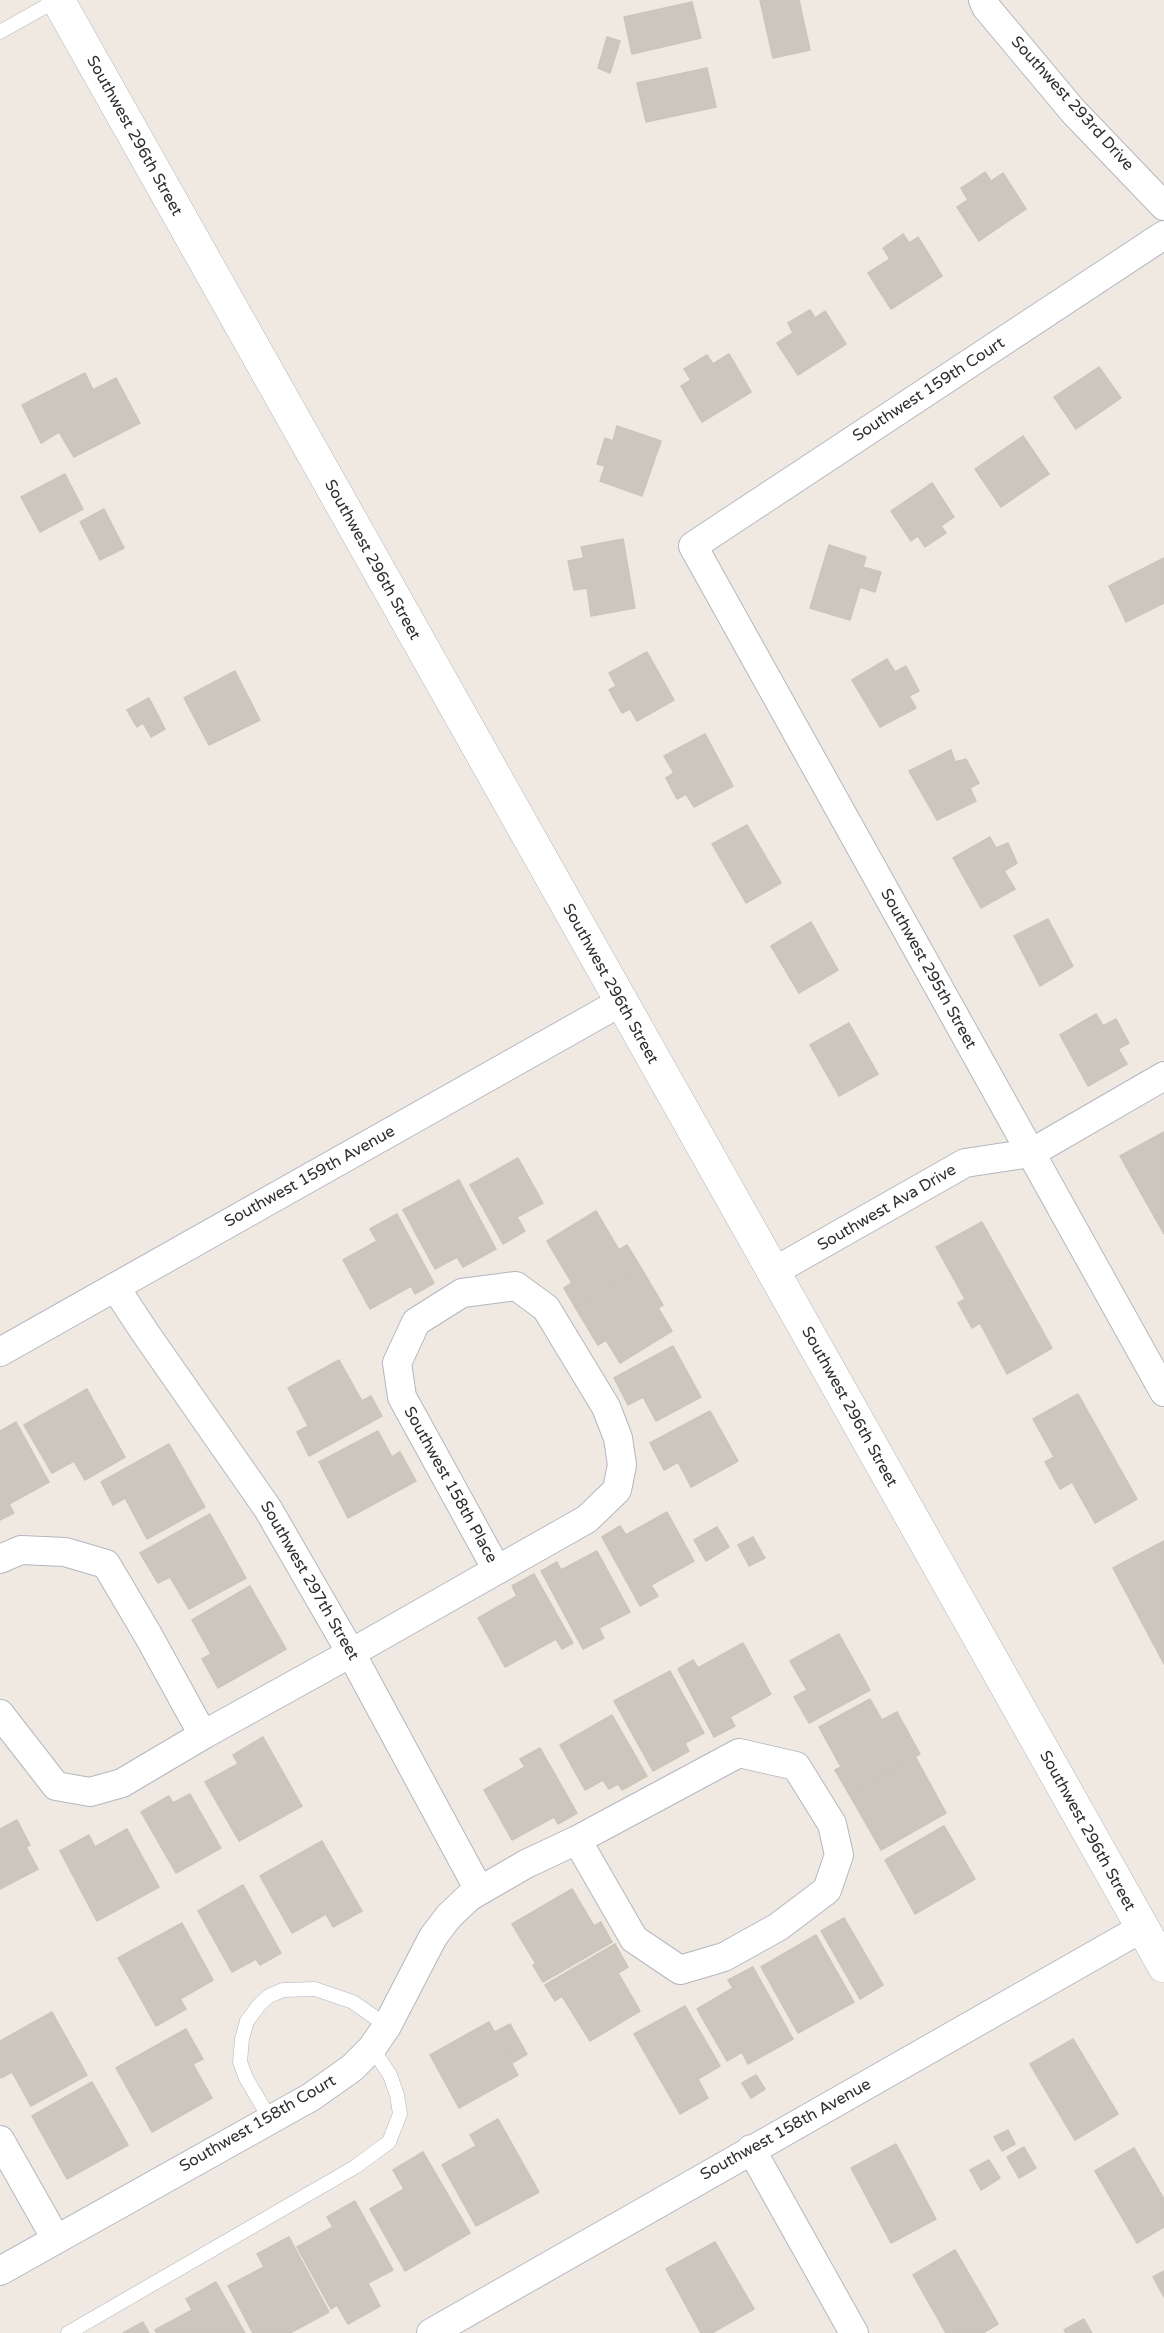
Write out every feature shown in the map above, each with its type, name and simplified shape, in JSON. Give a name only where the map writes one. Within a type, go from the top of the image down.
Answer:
[{"type":"street","name":"Southwest 296th Street","points":[[57,0],[1164,1966]]},
{"type":"street","name":"Southwest 293rd Drive","points":[[983,0],[1073,111],[1164,206]]},
{"type":"street","name":"Southwest 159th Court","points":[[693,546],[1164,235]]},
{"type":"street","name":"Southwest 295th Street","points":[[693,546],[1164,1392]]},
{"type":"street","name":"Southwest 159th Avenue","points":[[0,1352],[621,1002]]},
{"type":"street","name":"Southwest Ava Drive","points":[[773,1272],[965,1163],[1031,1153],[1164,1076]]},
{"type":"street","name":"Southwest 158th Place","points":[[0,1714],[56,1786],[90,1792],[122,1784],[203,1735],[351,1653],[587,1519],[617,1490],[622,1466],[618,1438],[606,1407],[546,1308],[516,1286],[462,1293],[416,1322],[397,1363],[402,1397],[497,1570]]},
{"type":"street","name":"Southwest 297th Street","points":[[115,1287],[268,1509],[351,1653],[479,1890]]},
{"type":"street","points":[[0,1559],[21,1550],[65,1552],[106,1564],[203,1735]]},
{"type":"street","name":"Southwest 158th Court","points":[[0,2271],[270,2119],[332,2083],[352,2068],[380,2037],[433,1937],[449,1916],[479,1890],[739,1754],[796,1766],[832,1824],[839,1855],[827,1890],[778,1927],[724,1958],[681,1970],[634,1939],[577,1840]]},
{"type":"street","name":"Southwest 158th Avenue","points":[[431,2333],[751,2149],[1092,1959],[1142,1928]]},
{"type":"street","points":[[0,2140],[56,2239]]},
{"type":"street","points":[[751,2149],[854,2333]]},
{"type":"lane","points":[[0,32],[57,0]]},
{"type":"lane","points":[[68,2333],[355,2167],[389,2142],[400,2114],[397,2095],[380,2037],[353,2002],[315,1989],[283,1990],[269,1996],[259,2005],[248,2021],[242,2038],[240,2062],[246,2078],[270,2119]]},
{"type":"building","points":[[760,0],[799,0],[810,50],[773,58]]},
{"type":"building","points":[[692,2],[701,38],[632,54],[624,17]]},
{"type":"building","points":[[607,37],[620,41],[610,73],[598,68]]},
{"type":"building","points":[[707,68],[716,107],[646,122],[637,83]]},
{"type":"building","points":[[985,172],[991,181],[1003,173],[1026,209],[979,241],[957,207],[968,200],[961,188]]},
{"type":"building","points":[[903,234],[909,243],[918,237],[942,276],[891,309],[868,273],[890,259],[883,248]]},
{"type":"building","points":[[810,310],[815,318],[825,311],[846,344],[798,375],[777,343],[793,333],[788,323]]},
{"type":"building","points":[[729,354],[751,392],[702,422],[681,386],[691,380],[684,369],[707,355],[713,364]]},
{"type":"building","points":[[1099,367],[1121,398],[1076,429],[1054,397]]},
{"type":"building","points":[[85,373],[93,390],[116,378],[140,423],[74,457],[59,432],[41,443],[22,405]]},
{"type":"building","points":[[617,426],[661,441],[642,496],[600,481],[605,466],[597,464],[605,438],[613,441]]},
{"type":"building","points":[[1023,436],[1049,474],[1001,507],[975,469]]},
{"type":"building","points":[[65,474],[83,509],[40,532],[21,497]]},
{"type":"building","points":[[932,483],[954,517],[941,526],[946,533],[925,547],[918,536],[911,541],[891,511]]},
{"type":"building","points":[[104,509],[124,548],[100,560],[80,522]]},
{"type":"building","points":[[623,539],[635,608],[591,616],[587,588],[574,590],[568,561],[584,558],[581,547]]},
{"type":"building","points":[[829,545],[866,557],[863,567],[881,572],[875,592],[860,587],[850,620],[810,608]]},
{"type":"building","points":[[1164,558],[1164,603],[1126,622],[1109,586]]},
{"type":"building","points":[[647,652],[674,700],[637,721],[630,709],[622,713],[609,690],[616,686],[609,673]]},
{"type":"building","points":[[887,659],[895,672],[906,666],[919,691],[909,696],[916,708],[880,727],[852,680]]},
{"type":"building","points":[[235,671],[260,720],[209,745],[184,698]]},
{"type":"building","points":[[149,698],[165,729],[151,737],[143,723],[137,727],[127,710]]},
{"type":"building","points":[[705,734],[733,786],[694,807],[686,794],[677,799],[666,778],[674,773],[664,756]]},
{"type":"building","points":[[951,750],[955,762],[966,759],[979,783],[970,788],[976,801],[937,820],[909,771]]},
{"type":"building","points":[[747,825],[781,883],[746,903],[712,844]]},
{"type":"building","points":[[990,837],[996,848],[1008,843],[1017,863],[1004,871],[1015,889],[981,908],[953,858]]},
{"type":"building","points":[[1048,919],[1073,966],[1040,986],[1014,936]]},
{"type":"building","points":[[811,922],[838,970],[799,993],[771,946]]},
{"type":"building","points":[[1096,1014],[1103,1026],[1116,1019],[1129,1043],[1118,1049],[1127,1064],[1088,1086],[1060,1035]]},
{"type":"building","points":[[849,1023],[878,1074],[839,1096],[810,1045]]},
{"type":"building","points":[[1164,1132],[1164,1234],[1120,1156]]},
{"type":"building","points":[[518,1158],[543,1203],[517,1217],[525,1231],[503,1244],[470,1185]]},
{"type":"building","points":[[459,1180],[496,1249],[463,1267],[457,1257],[435,1269],[403,1210]]},
{"type":"building","points":[[596,1211],[619,1250],[627,1245],[641,1268],[575,1307],[564,1288],[572,1283],[547,1241]]},
{"type":"building","points":[[397,1214],[434,1283],[415,1294],[411,1286],[370,1309],[343,1260],[377,1241],[370,1229]]},
{"type":"building","points":[[982,1222],[1052,1348],[1007,1374],[980,1323],[972,1328],[958,1303],[965,1299],[936,1247]]},
{"type":"building","points":[[641,1268],[663,1305],[658,1308],[672,1331],[620,1363],[606,1340],[598,1345],[575,1307]]},
{"type":"building","points":[[673,1346],[701,1397],[656,1421],[643,1397],[628,1405],[614,1378]]},
{"type":"building","points":[[339,1360],[362,1401],[371,1396],[382,1416],[309,1456],[297,1432],[308,1426],[288,1388]]},
{"type":"building","points":[[87,1389],[125,1457],[85,1480],[74,1461],[52,1473],[24,1425]]},
{"type":"building","points":[[1078,1394],[1137,1499],[1095,1523],[1072,1482],[1060,1489],[1045,1462],[1054,1457],[1033,1419]]},
{"type":"building","points":[[710,1411],[738,1461],[691,1487],[678,1462],[664,1470],[650,1443]]},
{"type":"building","points":[[16,1422],[49,1482],[9,1504],[14,1513],[0,1520],[0,1431]]},
{"type":"building","points":[[378,1431],[392,1457],[400,1452],[416,1481],[348,1518],[319,1462]]},
{"type":"building","points":[[169,1444],[205,1507],[147,1539],[125,1498],[113,1505],[101,1482]]},
{"type":"building","points":[[667,1512],[694,1561],[651,1585],[658,1596],[640,1606],[602,1537],[620,1526],[626,1535]]},
{"type":"building","points":[[210,1514],[246,1578],[189,1609],[170,1577],[158,1583],[140,1553]]},
{"type":"building","points":[[717,1527],[729,1547],[706,1561],[694,1540]]},
{"type":"building","points":[[753,1537],[765,1558],[749,1566],[738,1545]]},
{"type":"building","points":[[1164,1541],[1164,1664],[1113,1568]]},
{"type":"building","points":[[597,1551],[630,1612],[599,1628],[604,1638],[583,1649],[541,1571],[557,1562],[561,1570]]},
{"type":"building","points":[[534,1574],[573,1643],[562,1649],[556,1639],[505,1667],[478,1618],[517,1596],[512,1586]]},
{"type":"building","points":[[250,1586],[286,1649],[218,1688],[202,1659],[211,1654],[192,1620]]},
{"type":"building","points":[[839,1634],[870,1690],[809,1723],[794,1697],[807,1690],[790,1661]]},
{"type":"building","points":[[743,1643],[771,1694],[730,1717],[735,1726],[714,1737],[678,1669],[693,1660],[698,1668]]},
{"type":"building","points":[[670,1671],[704,1733],[685,1743],[689,1751],[653,1771],[614,1701]]},
{"type":"building","points":[[870,1699],[882,1720],[897,1712],[920,1754],[849,1794],[835,1770],[841,1767],[819,1727]]},
{"type":"building","points":[[612,1715],[647,1776],[622,1790],[618,1784],[609,1789],[603,1780],[585,1790],[560,1745]]},
{"type":"building","points":[[263,1737],[302,1806],[239,1841],[205,1782],[238,1764],[233,1755]]},
{"type":"building","points":[[540,1748],[577,1813],[558,1824],[554,1817],[512,1840],[484,1790],[525,1767],[520,1759]]},
{"type":"building","points":[[915,1756],[946,1813],[881,1850],[849,1794]]},
{"type":"building","points":[[190,1794],[221,1848],[176,1873],[141,1812],[169,1796],[173,1803]]},
{"type":"building","points":[[17,1820],[30,1845],[26,1847],[38,1869],[0,1889],[0,1829]]},
{"type":"building","points":[[944,1826],[975,1879],[915,1914],[885,1860]]},
{"type":"building","points":[[127,1829],[159,1887],[97,1921],[60,1851],[89,1835],[95,1847]]},
{"type":"building","points":[[322,1841],[362,1911],[333,1927],[326,1914],[292,1933],[260,1876]]},
{"type":"building","points":[[243,1885],[281,1953],[260,1965],[256,1959],[232,1972],[198,1911]]},
{"type":"building","points":[[572,1889],[594,1926],[601,1922],[612,1942],[543,1982],[533,1965],[536,1964],[512,1924]]},
{"type":"building","points":[[844,1918],[883,1985],[860,1999],[821,1931]]},
{"type":"building","points":[[182,1923],[213,1980],[180,1999],[186,2009],[156,2026],[118,1958]]},
{"type":"building","points":[[816,1935],[854,2002],[798,2033],[761,1967]]},
{"type":"building","points":[[615,1944],[628,1967],[618,1973],[640,2011],[590,2041],[562,1996],[555,2001],[545,1985]]},
{"type":"building","points":[[753,1967],[793,2039],[748,2064],[742,2052],[727,2061],[697,2009],[733,1988],[728,1980]]},
{"type":"building","points":[[685,2006],[720,2066],[698,2079],[708,2098],[680,2114],[634,2034]]},
{"type":"building","points":[[52,2012],[87,2075],[31,2106],[12,2072],[1,2078],[0,2076],[0,2041]]},
{"type":"building","points":[[489,2022],[518,2075],[459,2108],[430,2055]]},
{"type":"building","points":[[510,2024],[527,2054],[512,2063],[495,2032]]},
{"type":"building","points":[[186,2029],[203,2059],[193,2064],[212,2098],[152,2132],[116,2068]]},
{"type":"building","points":[[1073,2039],[1118,2114],[1075,2140],[1030,2064]]},
{"type":"building","points":[[756,2075],[765,2089],[751,2098],[742,2083]]},
{"type":"building","points":[[92,2082],[128,2145],[67,2179],[32,2116]]},
{"type":"building","points":[[498,2119],[539,2192],[476,2226],[442,2165],[476,2146],[470,2135]]},
{"type":"building","points":[[1008,2130],[1015,2144],[1002,2151],[994,2137]]},
{"type":"building","points":[[896,2144],[936,2219],[891,2243],[851,2168]]},
{"type":"building","points":[[1024,2147],[1036,2168],[1019,2178],[1007,2157]]},
{"type":"building","points":[[1134,2148],[1164,2199],[1164,2227],[1137,2243],[1095,2171]]},
{"type":"building","points":[[423,2152],[470,2233],[405,2271],[370,2209],[404,2189],[393,2170]]},
{"type":"building","points":[[989,2160],[1000,2178],[981,2190],[970,2170]]},
{"type":"building","points":[[355,2201],[393,2270],[368,2283],[380,2306],[348,2324],[337,2305],[331,2309],[297,2247],[333,2227],[327,2217]]},
{"type":"building","points":[[289,2237],[329,2312],[290,2333],[253,2333],[228,2286],[264,2267],[257,2254]]},
{"type":"building","points":[[715,2242],[754,2309],[712,2333],[701,2333],[666,2269]]},
{"type":"building","points":[[955,2250],[998,2324],[983,2333],[946,2333],[913,2275]]},
{"type":"building","points":[[1164,2271],[1164,2297],[1153,2277]]},
{"type":"building","points":[[216,2282],[245,2333],[157,2333],[155,2330],[192,2310],[186,2299]]},
{"type":"building","points":[[1084,2319],[1092,2333],[1066,2333],[1064,2330]]},
{"type":"building","points":[[143,2322],[149,2333],[123,2333]]}]
